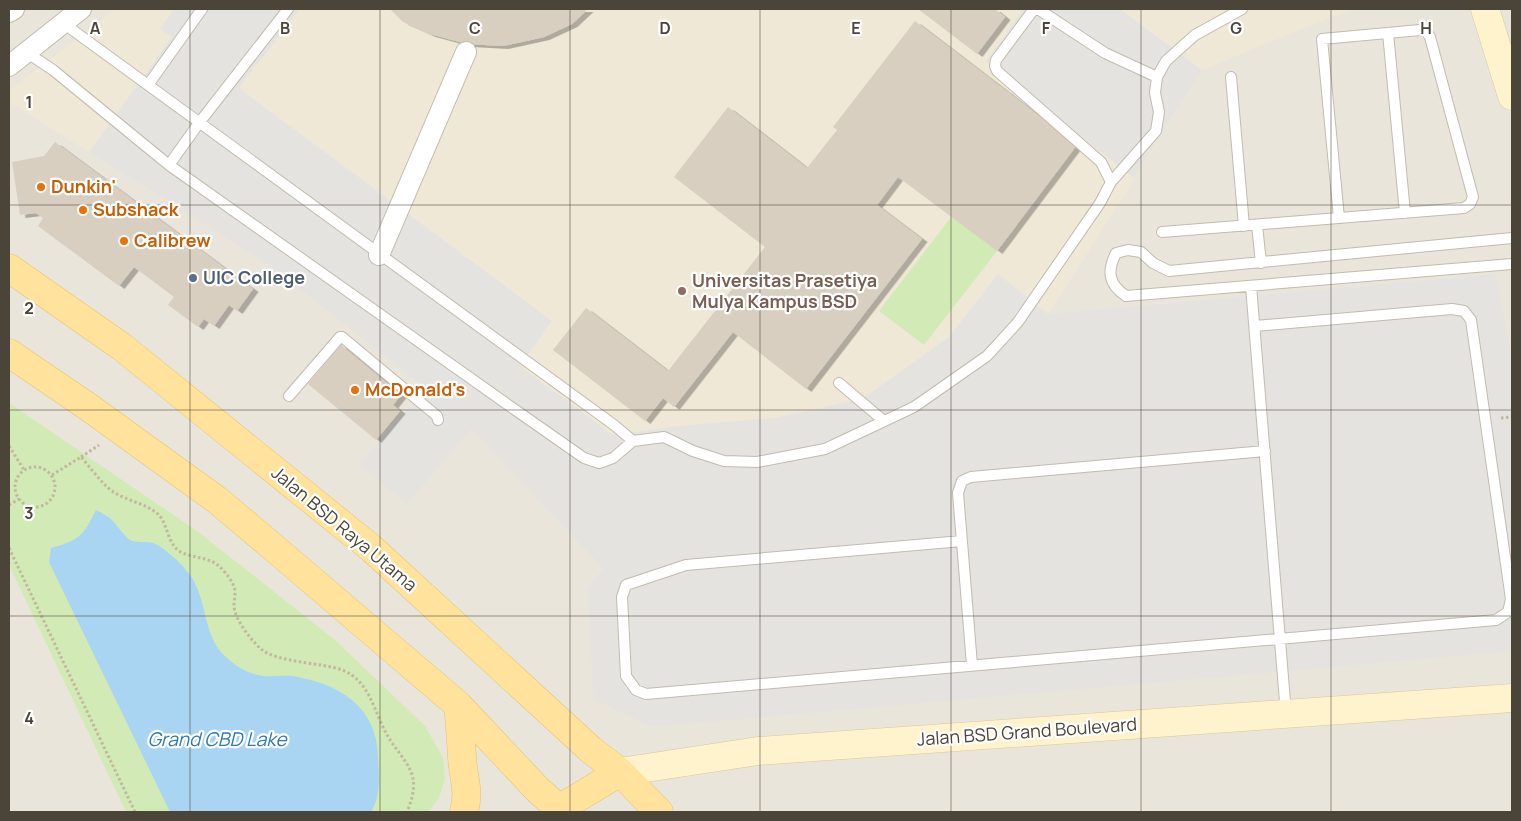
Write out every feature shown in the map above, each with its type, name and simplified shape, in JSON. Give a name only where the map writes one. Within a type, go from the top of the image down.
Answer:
[{"type":"main road","points":[[1485,9],[1512,96]]},
{"type":"main road","name":"Jalan BSD Raya Utama","points":[[9,268],[122,347],[365,544],[591,750],[620,772],[659,812]]},
{"type":"main road","points":[[9,353],[94,411],[217,500],[458,705],[559,811]]},
{"type":"main road","name":"Jalan BSD Grand Boulevard","points":[[559,811],[620,772],[758,751],[1512,698]]},
{"type":"main road","points":[[458,705],[462,758],[466,778],[467,800],[464,812]]},
{"type":"street","points":[[9,12],[14,9]]},
{"type":"street","points":[[9,66],[81,9]]},
{"type":"street","points":[[379,255],[466,52]]},
{"type":"lane","points":[[148,85],[202,9]]},
{"type":"lane","points":[[170,165],[199,122],[288,9]]},
{"type":"lane","points":[[1034,9],[996,60],[995,66],[997,71],[1101,162],[1111,182]]},
{"type":"lane","points":[[1038,9],[1105,53],[1157,77]]},
{"type":"lane","points":[[26,52],[52,70],[170,165],[584,458],[598,463],[613,458],[633,441],[664,437],[693,451],[724,460],[757,462],[825,449],[914,407],[987,356],[1018,322],[1100,203],[1111,182],[1156,132],[1159,112],[1156,93],[1157,77],[1166,61],[1195,35],[1242,9]]},
{"type":"lane","points":[[63,23],[379,255],[614,424],[633,441]]},
{"type":"lane","points":[[1162,232],[1257,225],[1340,218],[1405,212],[1464,208],[1470,204],[1472,197],[1430,37],[1426,31],[1322,39],[1340,218]]},
{"type":"lane","points":[[1388,33],[1405,212]]},
{"type":"lane","points":[[1231,77],[1244,226]]},
{"type":"lane","points":[[1257,225],[1261,263]]},
{"type":"lane","points":[[1512,238],[1169,271],[1153,263],[1142,252],[1128,250],[1116,253],[1109,265],[1110,278],[1117,290],[1126,296],[1512,264]]},
{"type":"lane","points":[[1251,286],[1286,714]]},
{"type":"lane","points":[[962,541],[686,565],[626,585],[622,597],[626,676],[636,690],[646,694],[1496,620],[1508,612],[1510,599],[1471,320],[1464,311],[1452,309],[1255,326]]},
{"type":"lane","points":[[289,396],[342,337],[437,416],[438,420]]},
{"type":"lane","points":[[839,383],[884,421]]},
{"type":"lane","points":[[972,665],[958,492],[962,481],[971,477],[1265,450]]},
{"type":"path","points":[[1505,418],[1512,417]]},
{"type":"path","points":[[9,446],[24,470]]},
{"type":"path","points":[[52,475],[81,457],[111,490],[130,501],[148,507],[160,516],[169,540],[179,550],[192,556],[207,559],[219,566],[230,578],[236,591],[234,606],[240,622],[250,638],[263,651],[279,657],[343,670],[358,680],[371,697],[386,733],[413,778],[413,797],[407,812]]},
{"type":"path","points":[[30,467],[39,467],[46,469],[52,475],[55,482],[55,490],[52,498],[40,507],[32,507],[18,499],[15,483],[18,476],[24,470],[30,467]]},
{"type":"path","points":[[9,506],[18,499]]},
{"type":"path","points":[[9,548],[135,812]]},
{"type":"shaded area","points":[[9,9],[1512,9],[1512,812],[9,812]]},
{"type":"shaded area","name":"Universitas Prasetiya Mulya Kampus BSD","points":[[115,9],[1352,9],[1202,70],[1048,314],[934,472],[471,429],[441,400],[272,267],[9,102],[9,91]]},
{"type":"shaded area","points":[[174,9],[300,9],[239,88],[552,321],[520,366],[613,435],[678,426],[774,418],[862,399],[949,337],[998,274],[1048,314],[1496,274],[1512,364],[1512,650],[652,727],[593,699],[588,588],[603,568],[471,429],[407,504],[359,465],[425,388],[272,267],[89,152],[172,37],[160,29]]},
{"type":"shaded area","points":[[1019,9],[1120,9],[1202,70],[1134,178],[986,61],[1022,11]]},
{"type":"green space","points":[[952,216],[997,251],[924,345],[879,311]]},
{"type":"green space","points":[[9,403],[197,531],[335,640],[425,726],[443,758],[445,778],[439,798],[428,812],[126,812],[9,565]]},
{"type":"water","name":"Grand CBD Lake","points":[[96,510],[114,522],[130,540],[153,543],[168,552],[183,566],[196,585],[213,639],[218,648],[234,664],[243,670],[258,675],[293,676],[326,685],[352,700],[363,711],[371,724],[376,739],[378,757],[378,792],[371,812],[170,812],[49,562],[51,548],[80,536],[88,526]]},
{"type":"building","points":[[390,9],[588,9],[572,24],[544,37],[503,46],[467,44],[430,34],[403,22]]},
{"type":"building","points":[[918,9],[995,9],[1005,17],[977,54]]},
{"type":"building","points":[[915,21],[1077,145],[997,251],[898,177],[877,205],[922,239],[806,389],[733,332],[674,407],[663,398],[645,421],[553,350],[586,308],[668,371],[765,247],[674,177],[728,107],[807,168],[837,130],[833,127]]},
{"type":"building","points":[[55,142],[253,289],[237,311],[229,305],[214,326],[204,319],[198,327],[168,305],[174,297],[134,267],[119,286],[38,226],[43,218],[36,213],[20,215],[12,162],[44,156]]},
{"type":"building","name":"McDonald's","points":[[341,345],[401,395],[393,405],[400,411],[376,440],[308,384]]},
{"type":"place","name":"Dunkin'","points":[[41,187]]},
{"type":"place","name":"Subshack","points":[[83,210]]},
{"type":"place","name":"Calibrew","points":[[124,241]]},
{"type":"place","name":"UIC College","points":[[193,278]]},
{"type":"place","name":"Universitas Prasetiya Mulya Kampus BSD","points":[[682,291]]},
{"type":"place","name":"McDonald's","points":[[355,390]]}]
